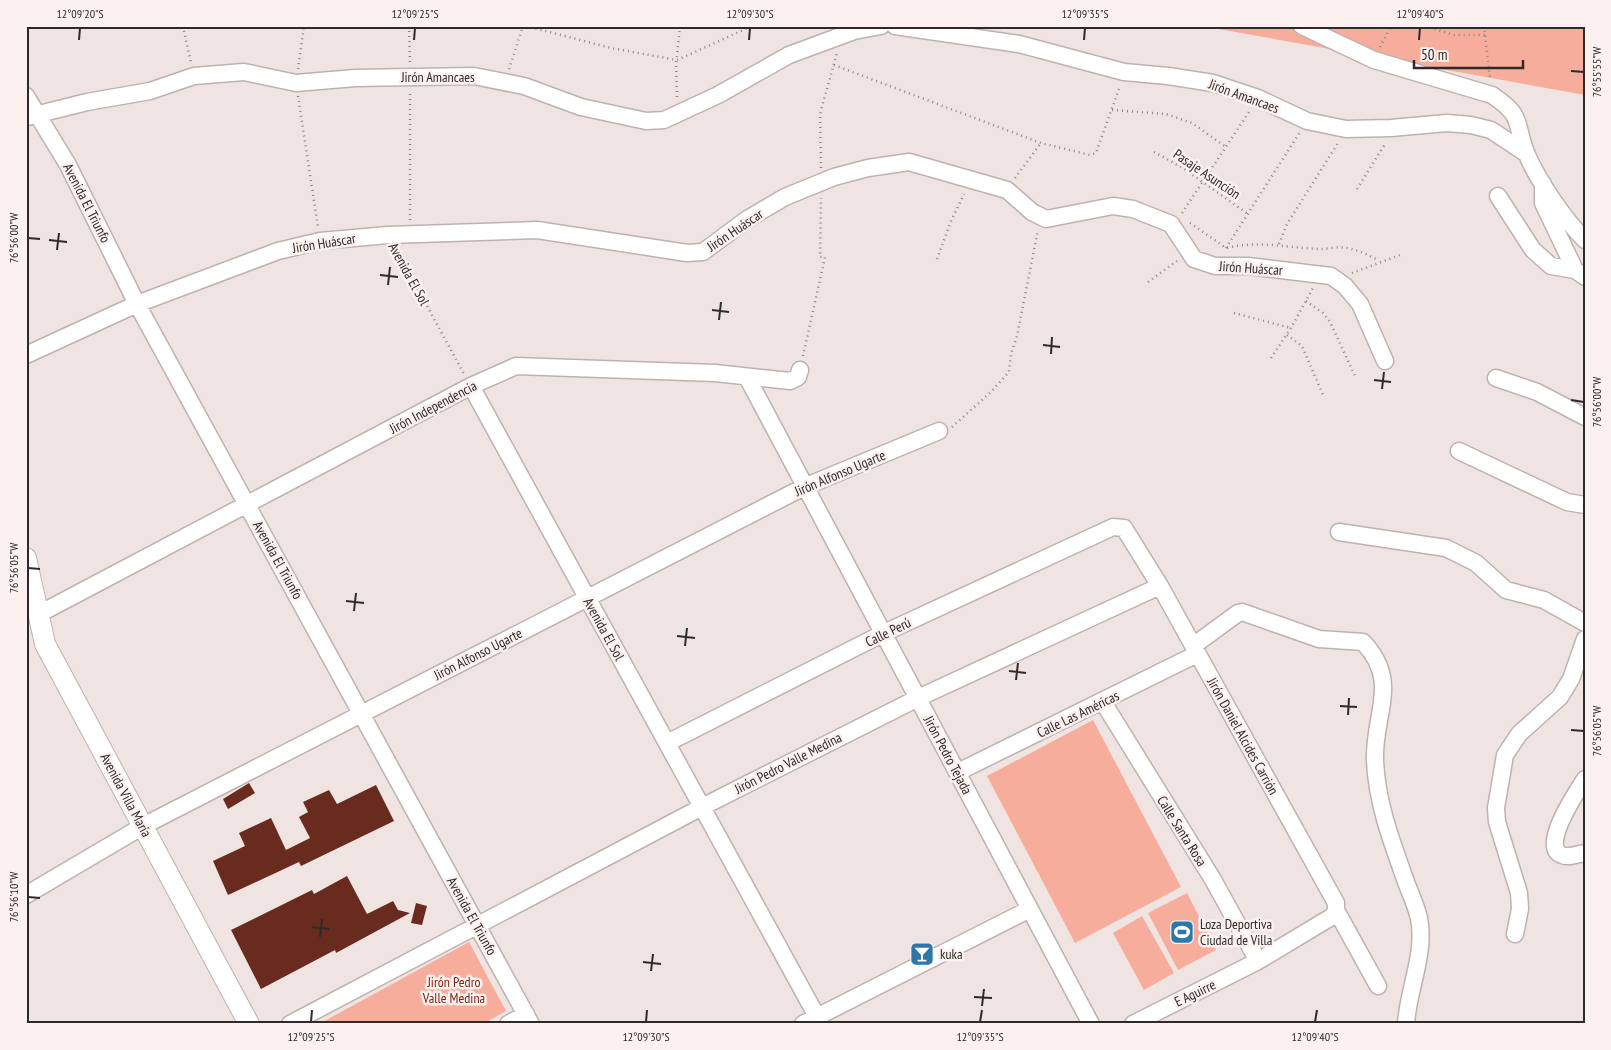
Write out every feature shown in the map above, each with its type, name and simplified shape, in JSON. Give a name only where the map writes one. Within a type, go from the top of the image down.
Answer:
[{"type":"main road","name":"Avenida Villa María","points":[[26,558],[37,615],[45,644],[250,1024]]},
{"type":"street","name":"Jirón Amancaes","points":[[31,116],[150,91],[194,76],[244,72],[296,83],[355,78],[474,76],[524,86],[581,107],[646,121],[664,120],[718,94],[789,55],[854,31],[881,26]]},
{"type":"street","name":"Jirón Amancaes","points":[[896,26],[1019,44],[1124,72],[1213,83],[1258,98],[1307,121],[1346,129],[1391,128],[1447,123],[1491,130],[1527,154]]},
{"type":"street","points":[[1302,26],[1374,60],[1492,95],[1516,115],[1527,154],[1575,231],[1585,240]]},
{"type":"street","name":"Avenida El Triunfo","points":[[26,96],[31,116],[68,165],[137,304],[529,1019]]},
{"type":"street","name":"Jirón Huáscar","points":[[26,355],[137,304],[278,251],[320,241],[388,235],[537,230],[687,253],[703,252],[746,220],[785,198],[851,173],[908,162],[1007,190],[1032,212],[1040,216]]},
{"type":"street","points":[[1543,182],[1543,203],[1580,273]]},
{"type":"street","points":[[1498,196],[1533,250],[1551,266],[1580,273]]},
{"type":"street","points":[[1040,216],[1046,219],[1113,206],[1133,209],[1171,224],[1194,259]]},
{"type":"street","name":"Jirón Huáscar","points":[[1194,259],[1215,266],[1248,266],[1325,276]]},
{"type":"street","points":[[1325,276],[1345,286],[1360,304],[1385,361]]},
{"type":"street","name":"Jirón Independencia","points":[[37,615],[248,506],[471,386],[516,366],[715,373],[790,381],[798,377],[800,370]]},
{"type":"street","points":[[747,377],[804,487]]},
{"type":"street","points":[[1496,378],[1537,392],[1585,417]]},
{"type":"street","name":"Avenida El Sol","points":[[471,386],[702,807],[814,1021]]},
{"type":"street","name":"Jirón Alfonso Ugarte","points":[[26,895],[143,826],[804,487],[939,431]]},
{"type":"street","points":[[1459,451],[1559,499],[1585,505]]},
{"type":"street","name":"Jirón Pedro Tejada","points":[[804,487],[884,633],[1091,1024]]},
{"type":"street","name":"Calle Perú","points":[[667,743],[884,633],[1113,527]]},
{"type":"street","name":"Jirón Daniel Alcides Carrión","points":[[1113,527],[1124,528],[1160,586],[1336,903],[1336,910],[1378,986]]},
{"type":"street","points":[[1339,532],[1446,548],[1476,563],[1506,590],[1544,600],[1585,623]]},
{"type":"street","name":"Jirón Pedro Valle Medina","points":[[290,1024],[702,807],[918,698],[1160,586]]},
{"type":"street","name":"Calle Las Américas","points":[[958,772],[1103,702],[1195,650],[1238,613],[1242,612],[1319,639],[1363,642],[1375,655],[1381,666],[1384,682],[1375,760],[1382,813],[1419,918],[1420,950],[1406,1024]]},
{"type":"street","points":[[1515,934],[1520,909],[1519,893],[1499,829],[1496,808],[1505,755],[1519,734],[1560,697],[1571,679],[1585,638]]},
{"type":"street","name":"Calle Santa Rosa","points":[[1103,702],[1212,878],[1258,961]]},
{"type":"street","points":[[1585,779],[1565,812],[1555,839],[1558,854],[1563,856],[1585,853]]},
{"type":"street","points":[[814,1021],[1030,909]]},
{"type":"street","name":"E Aguirre","points":[[1133,1024],[1258,961],[1333,916],[1336,910]]},
{"type":"street","points":[[508,1024],[529,1019]]},
{"type":"path","points":[[183,26],[194,76]]},
{"type":"path","points":[[304,26],[296,83],[320,241]]},
{"type":"path","points":[[409,26],[410,234]]},
{"type":"path","points":[[505,82],[525,26],[611,48],[677,60],[752,26]]},
{"type":"path","points":[[678,114],[677,60],[680,26]]},
{"type":"path","points":[[1374,60],[1391,26]]},
{"type":"path","points":[[1425,26],[1454,35],[1486,35]]},
{"type":"path","points":[[1484,26],[1492,95]]},
{"type":"path","points":[[834,64],[1041,143],[1071,152],[1090,155],[1096,153],[1124,72]]},
{"type":"path","points":[[1180,217],[1258,98]]},
{"type":"path","points":[[1112,110],[1166,114],[1192,123],[1226,148]]},
{"type":"path","points":[[1226,248],[1307,121]]},
{"type":"path","points":[[1357,188],[1386,143],[1391,128]]},
{"type":"path","points":[[1279,244],[1287,224],[1329,160],[1346,129]]},
{"type":"path","points":[[1007,190],[1041,143]]},
{"type":"path","name":"Pasaje Asunción","points":[[1154,152],[1183,168],[1248,214]]},
{"type":"path","points":[[937,259],[951,221],[971,179]]},
{"type":"path","points":[[939,431],[950,429],[992,392],[1009,372],[1011,354],[1017,336],[1040,216]]},
{"type":"path","points":[[1188,222],[1226,248]]},
{"type":"path","name":"Avenida El Sol","points":[[388,235],[471,386]]},
{"type":"path","points":[[1226,248],[1240,244],[1279,244],[1319,249],[1346,248],[1363,252],[1379,261]]},
{"type":"path","points":[[1271,358],[1287,335],[1306,301],[1325,276],[1347,275],[1379,261],[1400,255]]},
{"type":"path","points":[[1148,282],[1182,257],[1194,259]]},
{"type":"path","points":[[1306,301],[1323,313],[1330,322],[1356,376]]},
{"type":"path","points":[[1234,313],[1291,328]]},
{"type":"path","points":[[1287,335],[1302,346],[1323,395]]},
{"type":"green space","points":[[1202,26],[1585,26],[1585,95]]},
{"type":"green space","points":[[1093,720],[1181,887],[1075,943],[987,776]]},
{"type":"green space","name":"Loza Deportiva Ciudad de Villa","points":[[1187,893],[1216,950],[1178,970],[1148,913]]},
{"type":"green space","points":[[1142,916],[1174,973],[1144,990],[1113,933]]},
{"type":"green space","name":"Jirón Pedro Valle Medina","points":[[469,942],[506,1011],[483,1024],[319,1024]]},
{"type":"building","points":[[249,783],[255,793],[228,809],[223,799]]},
{"type":"building","points":[[376,785],[394,821],[301,866],[299,862],[228,895],[213,861],[245,846],[239,833],[271,818],[286,850],[310,838],[299,817],[308,812],[303,802],[329,790],[337,804]]},
{"type":"building","points":[[347,876],[367,914],[393,901],[398,910],[410,913],[336,953],[335,950],[261,989],[231,930],[312,890],[314,894]]},
{"type":"building","points":[[416,903],[427,906],[422,925],[411,923]]},
{"type":"place","name":"Loza Deportiva Ciudad de Villa","points":[[1182,932]]},
{"type":"place","name":"kuka","points":[[922,954]]}]
